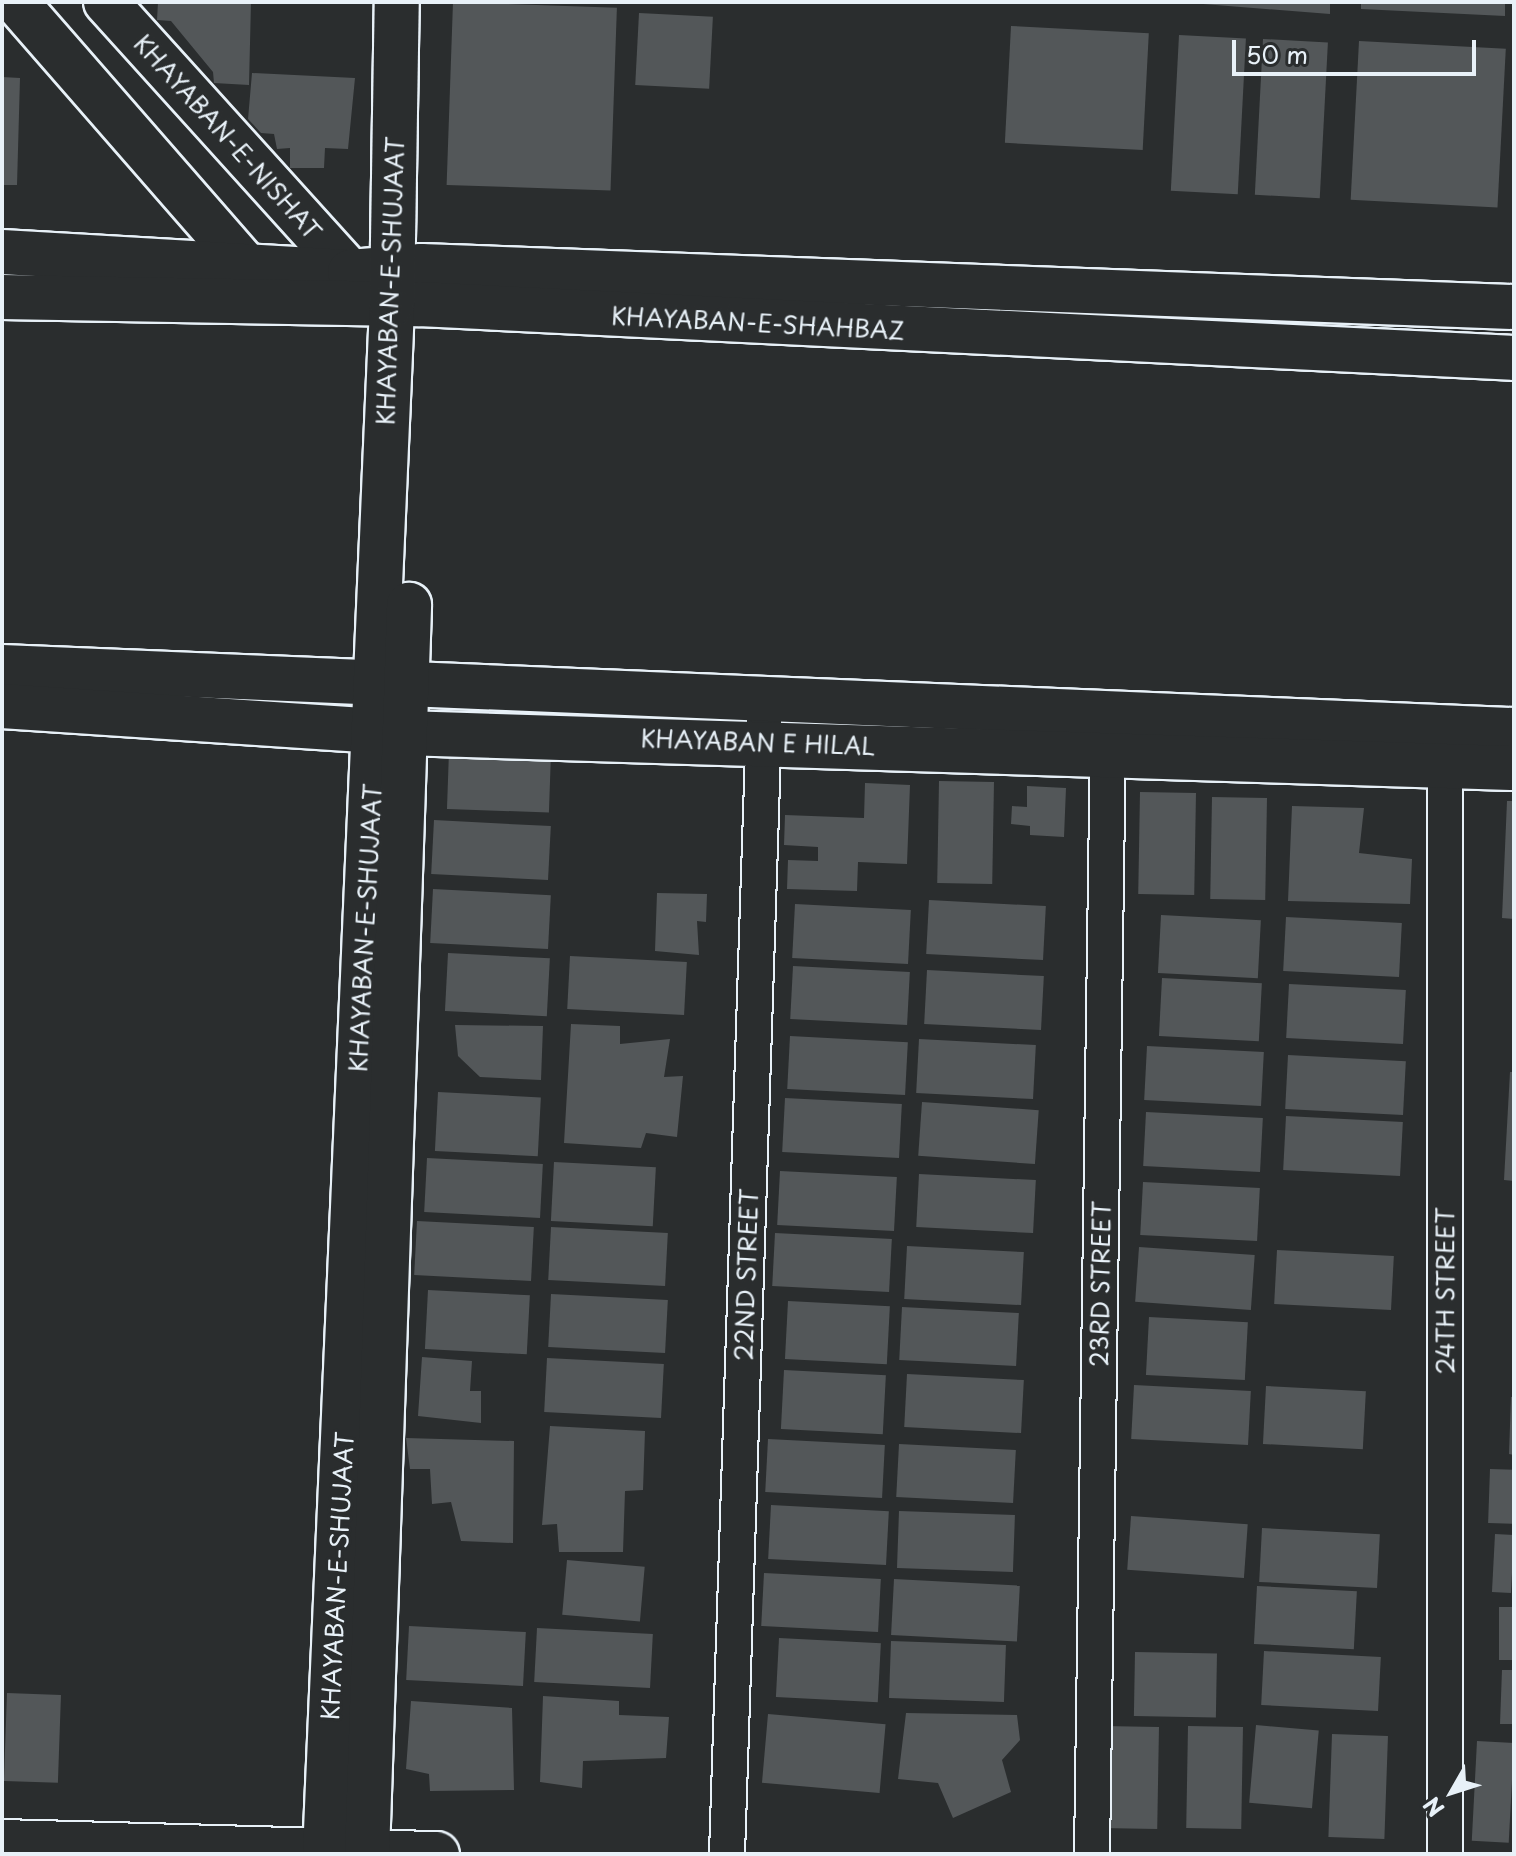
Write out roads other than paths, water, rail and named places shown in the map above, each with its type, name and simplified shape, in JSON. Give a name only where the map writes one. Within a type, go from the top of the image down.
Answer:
[{"type":"main road","points":[[16,2],[242,261]]},
{"type":"main road","name":"KHAYABAN-E-NISHAT","points":[[106,2],[395,283]]},
{"type":"main road","name":"KHAYABAN-E-SHUJAAT","points":[[346,1852],[391,688],[397,2]]},
{"type":"main road","points":[[395,283],[427,2]]},
{"type":"main road","name":"KHAYABAN-E-SHAHBAZ","points":[[2,252],[242,261],[395,283],[1514,358]]},
{"type":"main road","name":"KHAYABAN-E-SHAHBAZ","points":[[2,297],[395,283],[1514,307]]},
{"type":"main road","name":"KHAYABAN E HILAL","points":[[2,667],[391,688],[765,696],[1108,735]]},
{"type":"main road","name":"KHAYABAN E HILAL","points":[[2,706],[389,732],[763,740],[1108,735],[1445,747],[1514,768]]},
{"type":"main road","name":"KHAYABAN E HILAL","points":[[1445,747],[1514,730]]},
{"type":"main road","points":[[2,1842],[437,1854]]},
{"type":"street","name":"22ND STREET","points":[[727,1854],[765,696]]},
{"type":"street","name":"23RD STREET","points":[[1092,1854],[1108,735]]},
{"type":"street","name":"24TH STREET","points":[[1445,747],[1445,1854]]}]
